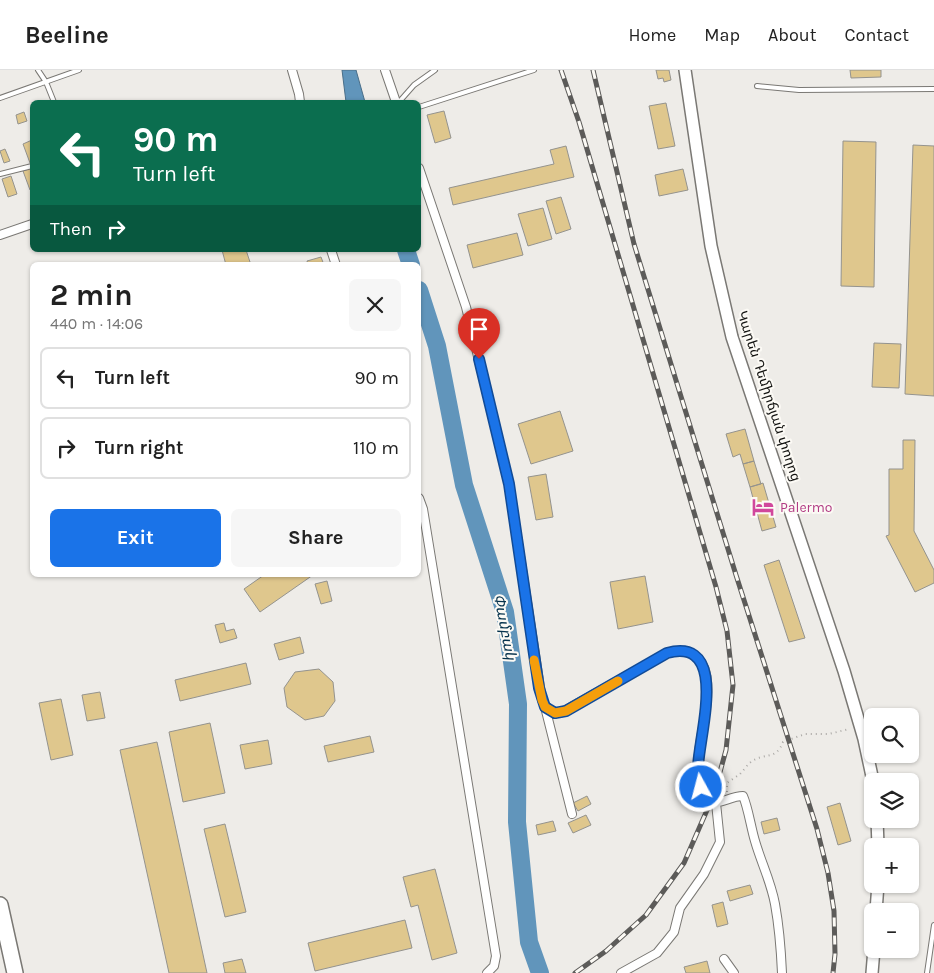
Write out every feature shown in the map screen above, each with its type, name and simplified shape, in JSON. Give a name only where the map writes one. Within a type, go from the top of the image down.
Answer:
[{"type":"highway","points":[[0,905],[15,973]]},
{"type":"main road","name":"Կարեն Դեմիրճյան փողոց","points":[[685,70],[711,246],[732,336],[844,671],[861,726],[871,773]]},
{"type":"main road","points":[[874,958],[874,971]]},
{"type":"street","points":[[292,70],[300,100]]},
{"type":"street","points":[[386,70],[397,100]]},
{"type":"street","points":[[421,174],[466,307],[490,403],[509,484],[539,688],[572,814]]},
{"type":"street","points":[[0,235],[30,225]]},
{"type":"street","points":[[421,504],[496,956],[494,966],[487,973]]},
{"type":"street","points":[[545,707],[555,713],[566,711],[667,653],[675,651],[691,653],[697,657],[702,665],[707,682],[698,768],[701,787],[710,803],[716,804],[743,796],[754,840],[775,902],[782,973]]},
{"type":"street","points":[[621,973],[657,953],[674,932],[680,908],[704,874],[720,842],[716,804]]},
{"type":"street","points":[[724,959],[734,973]]},
{"type":"lane","points":[[38,70],[46,82],[53,100]]},
{"type":"lane","points":[[0,98],[79,70]]},
{"type":"lane","points":[[400,100],[414,85],[435,70]]},
{"type":"lane","points":[[421,106],[534,70]]},
{"type":"lane","points":[[756,86],[798,90],[934,89]]},
{"type":"lane","points":[[0,174],[30,166]]},
{"type":"lane","points":[[927,973],[934,925]]},
{"type":"path","points":[[728,799],[727,783],[740,774],[751,762],[780,751],[783,742],[805,734],[829,734],[861,726]]},
{"type":"water","points":[[342,70],[356,70],[364,100],[346,100]]},
{"type":"building","points":[[656,70],[669,70],[671,80],[664,82],[663,78],[658,79]]},
{"type":"building","points":[[850,70],[881,70],[881,77],[851,78]]},
{"type":"building","points":[[666,103],[675,146],[658,149],[649,106]]},
{"type":"building","points":[[444,111],[451,138],[435,143],[427,115]]},
{"type":"building","points":[[24,112],[27,121],[18,124],[16,115]]},
{"type":"building","points":[[30,141],[30,163],[23,144]]},
{"type":"building","points":[[843,141],[876,142],[874,287],[841,286]]},
{"type":"building","points":[[913,145],[934,146],[934,396],[905,394]]},
{"type":"building","points":[[566,146],[574,177],[453,205],[449,188],[554,164],[550,150]]},
{"type":"building","points":[[5,149],[10,161],[4,163],[0,151]]},
{"type":"building","points":[[30,169],[30,190],[23,171]]},
{"type":"building","points":[[683,169],[688,190],[659,196],[655,175]]},
{"type":"building","points":[[11,176],[17,194],[8,197],[2,179]]},
{"type":"building","points":[[561,197],[571,229],[556,234],[546,201]]},
{"type":"building","points":[[543,208],[552,239],[528,246],[518,214]]},
{"type":"building","points":[[517,233],[523,255],[473,268],[467,245]]},
{"type":"building","points":[[223,252],[247,252],[250,262],[225,262]]},
{"type":"building","points":[[321,257],[323,262],[307,262]]},
{"type":"building","points":[[874,343],[901,344],[899,388],[872,387]]},
{"type":"building","points":[[560,411],[573,451],[531,464],[518,424]]},
{"type":"building","points":[[745,429],[754,461],[743,464],[740,454],[733,457],[726,434]]},
{"type":"building","points":[[903,440],[915,440],[914,531],[934,570],[934,583],[915,592],[886,536],[889,535],[889,469],[903,469]]},
{"type":"building","points":[[754,461],[761,484],[750,487],[743,464]]},
{"type":"building","points":[[546,474],[553,517],[536,520],[528,477]]},
{"type":"building","name":"Palermo","points":[[763,483],[776,527],[762,531],[750,487]]},
{"type":"building","points":[[779,560],[805,638],[789,642],[764,565]]},
{"type":"building","points":[[645,576],[653,622],[618,629],[610,582]]},
{"type":"building","points":[[261,577],[310,577],[260,612],[244,589]]},
{"type":"building","points":[[327,581],[332,601],[321,604],[315,584]]},
{"type":"building","points":[[224,623],[226,631],[234,629],[237,638],[220,643],[215,625]]},
{"type":"building","points":[[300,637],[304,653],[279,660],[274,644]]},
{"type":"building","points":[[246,663],[251,684],[180,701],[175,680]]},
{"type":"building","points":[[319,669],[333,682],[335,701],[324,716],[305,720],[287,707],[284,688],[295,672]]},
{"type":"building","points":[[100,692],[105,718],[87,721],[82,695]]},
{"type":"building","points":[[61,699],[73,755],[51,760],[39,703]]},
{"type":"building","points":[[210,723],[225,793],[183,802],[169,732]]},
{"type":"building","points":[[370,736],[374,752],[328,762],[324,746]]},
{"type":"building","points":[[268,740],[272,764],[245,769],[240,745]]},
{"type":"building","points":[[157,742],[207,973],[169,973],[120,750]]},
{"type":"building","points":[[587,796],[591,804],[578,811],[573,803]]},
{"type":"building","points":[[840,803],[851,841],[838,845],[827,807]]},
{"type":"building","points":[[586,815],[591,825],[573,833],[568,823]]},
{"type":"building","points":[[777,818],[780,830],[764,834],[761,822]]},
{"type":"building","points":[[553,821],[556,831],[538,835],[536,825]]},
{"type":"building","points":[[225,824],[246,912],[225,917],[204,829]]},
{"type":"building","points":[[435,869],[457,953],[432,960],[418,905],[411,907],[403,877]]},
{"type":"building","points":[[750,885],[753,894],[730,901],[727,891]]},
{"type":"building","points":[[723,902],[728,924],[717,927],[712,905]]},
{"type":"building","points":[[405,920],[412,948],[315,971],[308,943]]},
{"type":"building","points":[[242,959],[246,973],[225,973],[223,963]]},
{"type":"building","points":[[707,961],[710,973],[686,973],[684,967]]},
{"type":"waterway","name":"Փամբակ","points":[[407,252],[410,262]]},
{"type":"waterway","name":"Փամբակ","points":[[421,296],[437,346],[464,485],[505,612],[518,704],[517,822],[529,942],[540,973]]},
{"type":"railway","points":[[561,70],[579,122],[716,587],[727,631],[733,685],[726,750],[714,794],[684,863],[646,915],[606,951],[575,973]]},
{"type":"railway","points":[[593,70],[634,244],[817,829],[828,873],[834,911],[835,954],[833,973]]},
{"type":"slow traffic","points":[[534,660],[542,700],[545,707],[555,713],[566,711],[618,681]]},
{"type":"place","name":"Palermo","points":[[763,507]]},
{"type":"route","points":[[479,359],[509,484],[539,688],[545,707],[555,713],[566,711],[667,653],[675,651],[691,653],[697,657],[702,665],[706,673],[707,682],[698,768],[701,787]]}]
